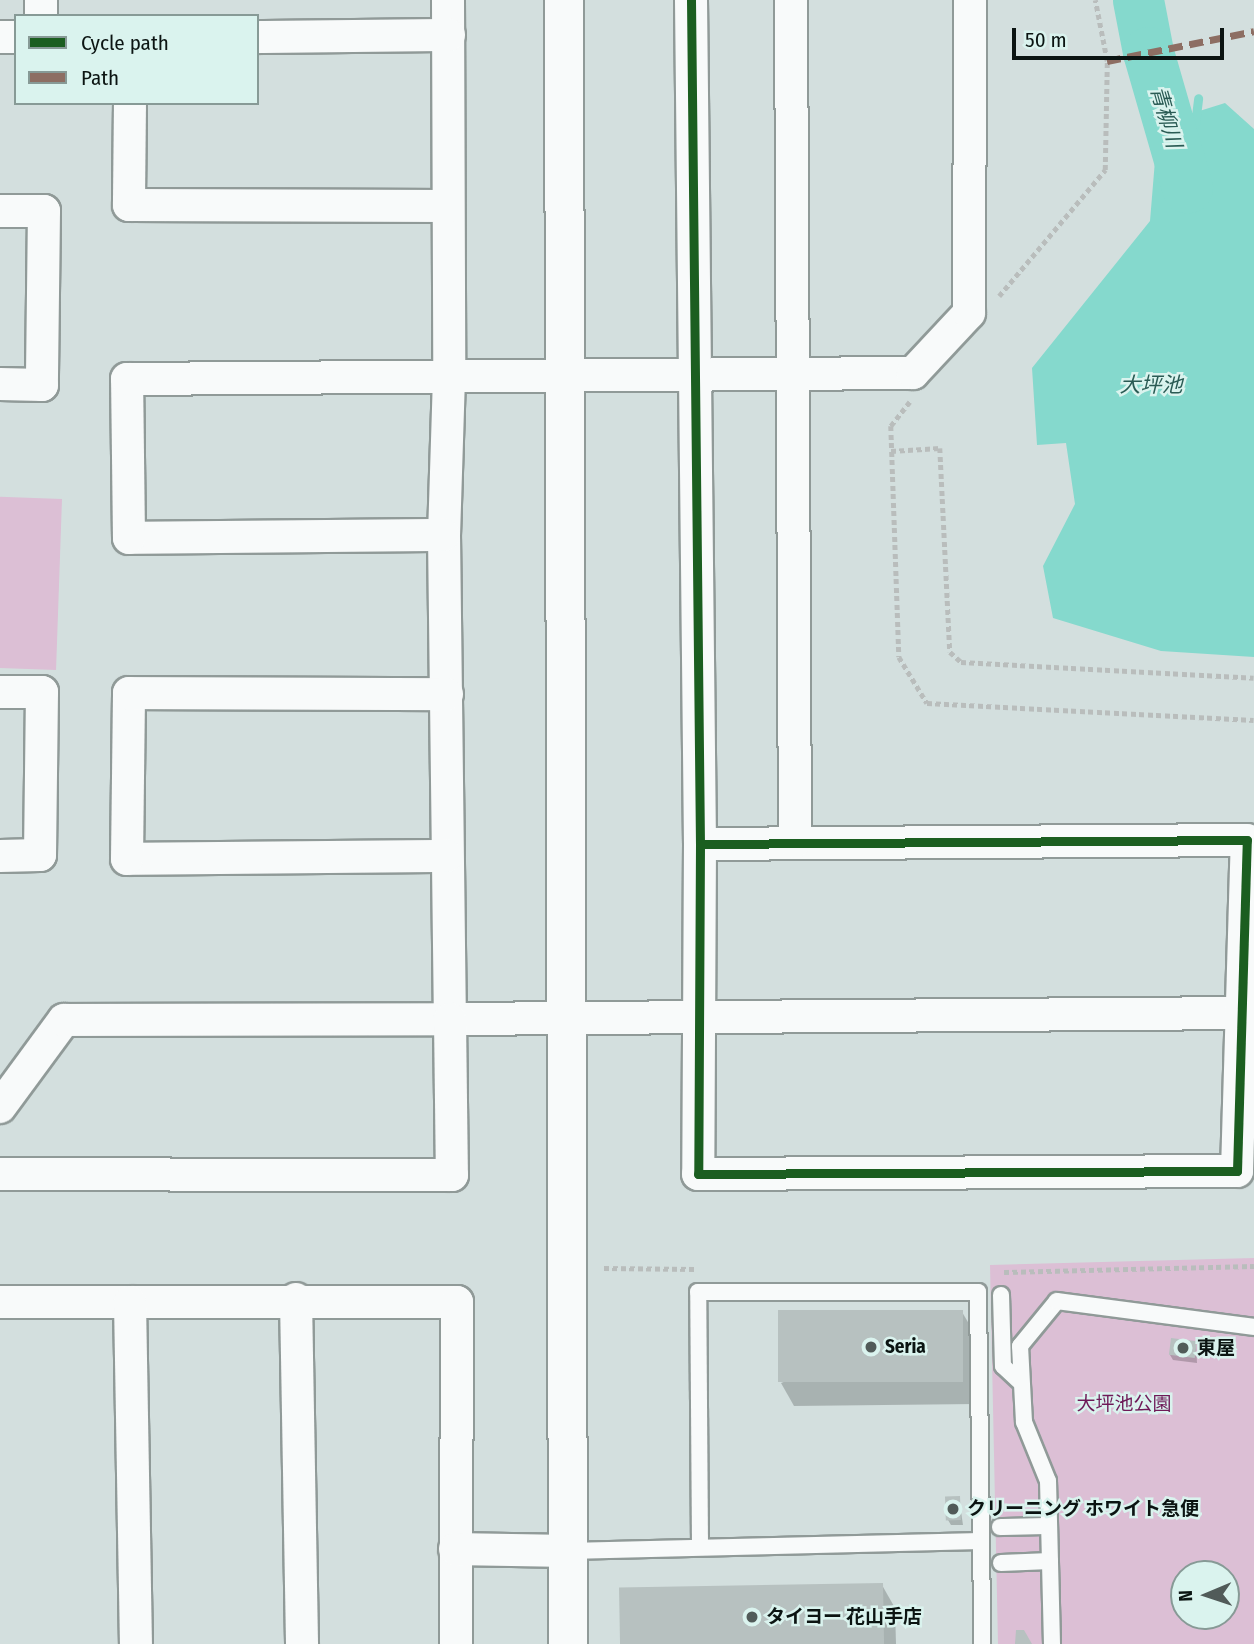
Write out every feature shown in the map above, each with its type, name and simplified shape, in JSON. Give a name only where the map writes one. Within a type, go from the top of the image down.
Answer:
[{"type":"street","points":[[0,1174],[452,1175],[444,535],[449,377],[448,0]]},
{"type":"street","points":[[564,0],[569,1017],[568,1644]]},
{"type":"street","points":[[691,0],[700,844],[698,1174],[1237,1171],[1247,840],[700,844]]},
{"type":"street","points":[[791,0],[795,842]]},
{"type":"street","points":[[444,535],[129,538],[127,379],[565,379],[696,374],[913,373],[969,313],[970,0]]},
{"type":"street","points":[[259,37],[449,34]]},
{"type":"street","points":[[130,105],[129,205],[448,206]]},
{"type":"street","points":[[0,211],[44,211],[42,386],[0,384]]},
{"type":"street","points":[[0,692],[42,692],[40,855],[0,856]]},
{"type":"street","points":[[447,694],[129,693],[127,859],[447,856]]},
{"type":"street","points":[[0,1107],[64,1020],[450,1019],[701,1014],[1243,1013]]},
{"type":"street","points":[[296,1299],[302,1644]]},
{"type":"street","points":[[0,1302],[296,1299],[457,1302],[456,1644]]},
{"type":"street","points":[[130,1302],[136,1644]]},
{"type":"street","points":[[455,1549],[568,1550]]},
{"type":"lane","points":[[700,1547],[698,1292],[978,1292],[982,1644]]},
{"type":"lane","points":[[1002,1294],[1003,1366],[1019,1381]]},
{"type":"lane","points":[[1052,1644],[1048,1481],[1024,1422],[1019,1381],[1020,1346],[1057,1301],[1254,1327]]},
{"type":"lane","points":[[1000,1527],[1049,1526]]},
{"type":"lane","points":[[568,1550],[981,1541]]},
{"type":"lane","points":[[1000,1563],[1050,1561]]},
{"type":"path","points":[[993,303],[1105,170],[1107,61],[1095,0]]},
{"type":"path","points":[[916,395],[891,426],[891,451],[899,657],[927,703],[1254,720]]},
{"type":"path","points":[[891,451],[940,448],[950,652],[961,663],[1254,678]]},
{"type":"green space","points":[[0,497],[62,499],[56,670],[0,668]]},
{"type":"green space","name":"大坪池公園","points":[[1254,1258],[1254,1644],[998,1644],[990,1265]]},
{"type":"water","name":"大坪池","points":[[1225,103],[1254,129],[1254,657],[1161,651],[1053,618],[1043,566],[1075,504],[1066,443],[1037,445],[1032,368],[1150,221],[1158,124]]},
{"type":"building","name":"Seria","points":[[778,1310],[963,1310],[963,1382],[778,1382]]},
{"type":"building","name":"東屋","points":[[1171,1338],[1197,1341],[1195,1358],[1169,1355]]},
{"type":"building","name":"クリーニング ホワイト急便","points":[[960,1496],[961,1520],[946,1521],[945,1497]]},
{"type":"building","name":"タイヨー 花山手店","points":[[883,1583],[884,1644],[620,1644],[619,1588]]},
{"type":"building","points":[[1016,1630],[1024,1630],[1032,1644],[1015,1644]]},
{"type":"waterway","name":"青柳川","points":[[1138,0],[1148,52],[1187,187]]},
{"type":"waterway","points":[[1195,124],[1198,98]]},
{"type":"marked path","points":[[1107,61],[1254,31]]},
{"type":"cycle path","points":[[691,0],[700,844],[698,1174],[1237,1171],[1247,840],[700,844]]},
{"type":"place","name":"Seria","points":[[871,1347]]},
{"type":"place","name":"東屋","points":[[1183,1348]]},
{"type":"place","name":"クリーニング ホワイト急便","points":[[953,1509]]},
{"type":"place","name":"タイヨー 花山手店","points":[[752,1617]]}]
